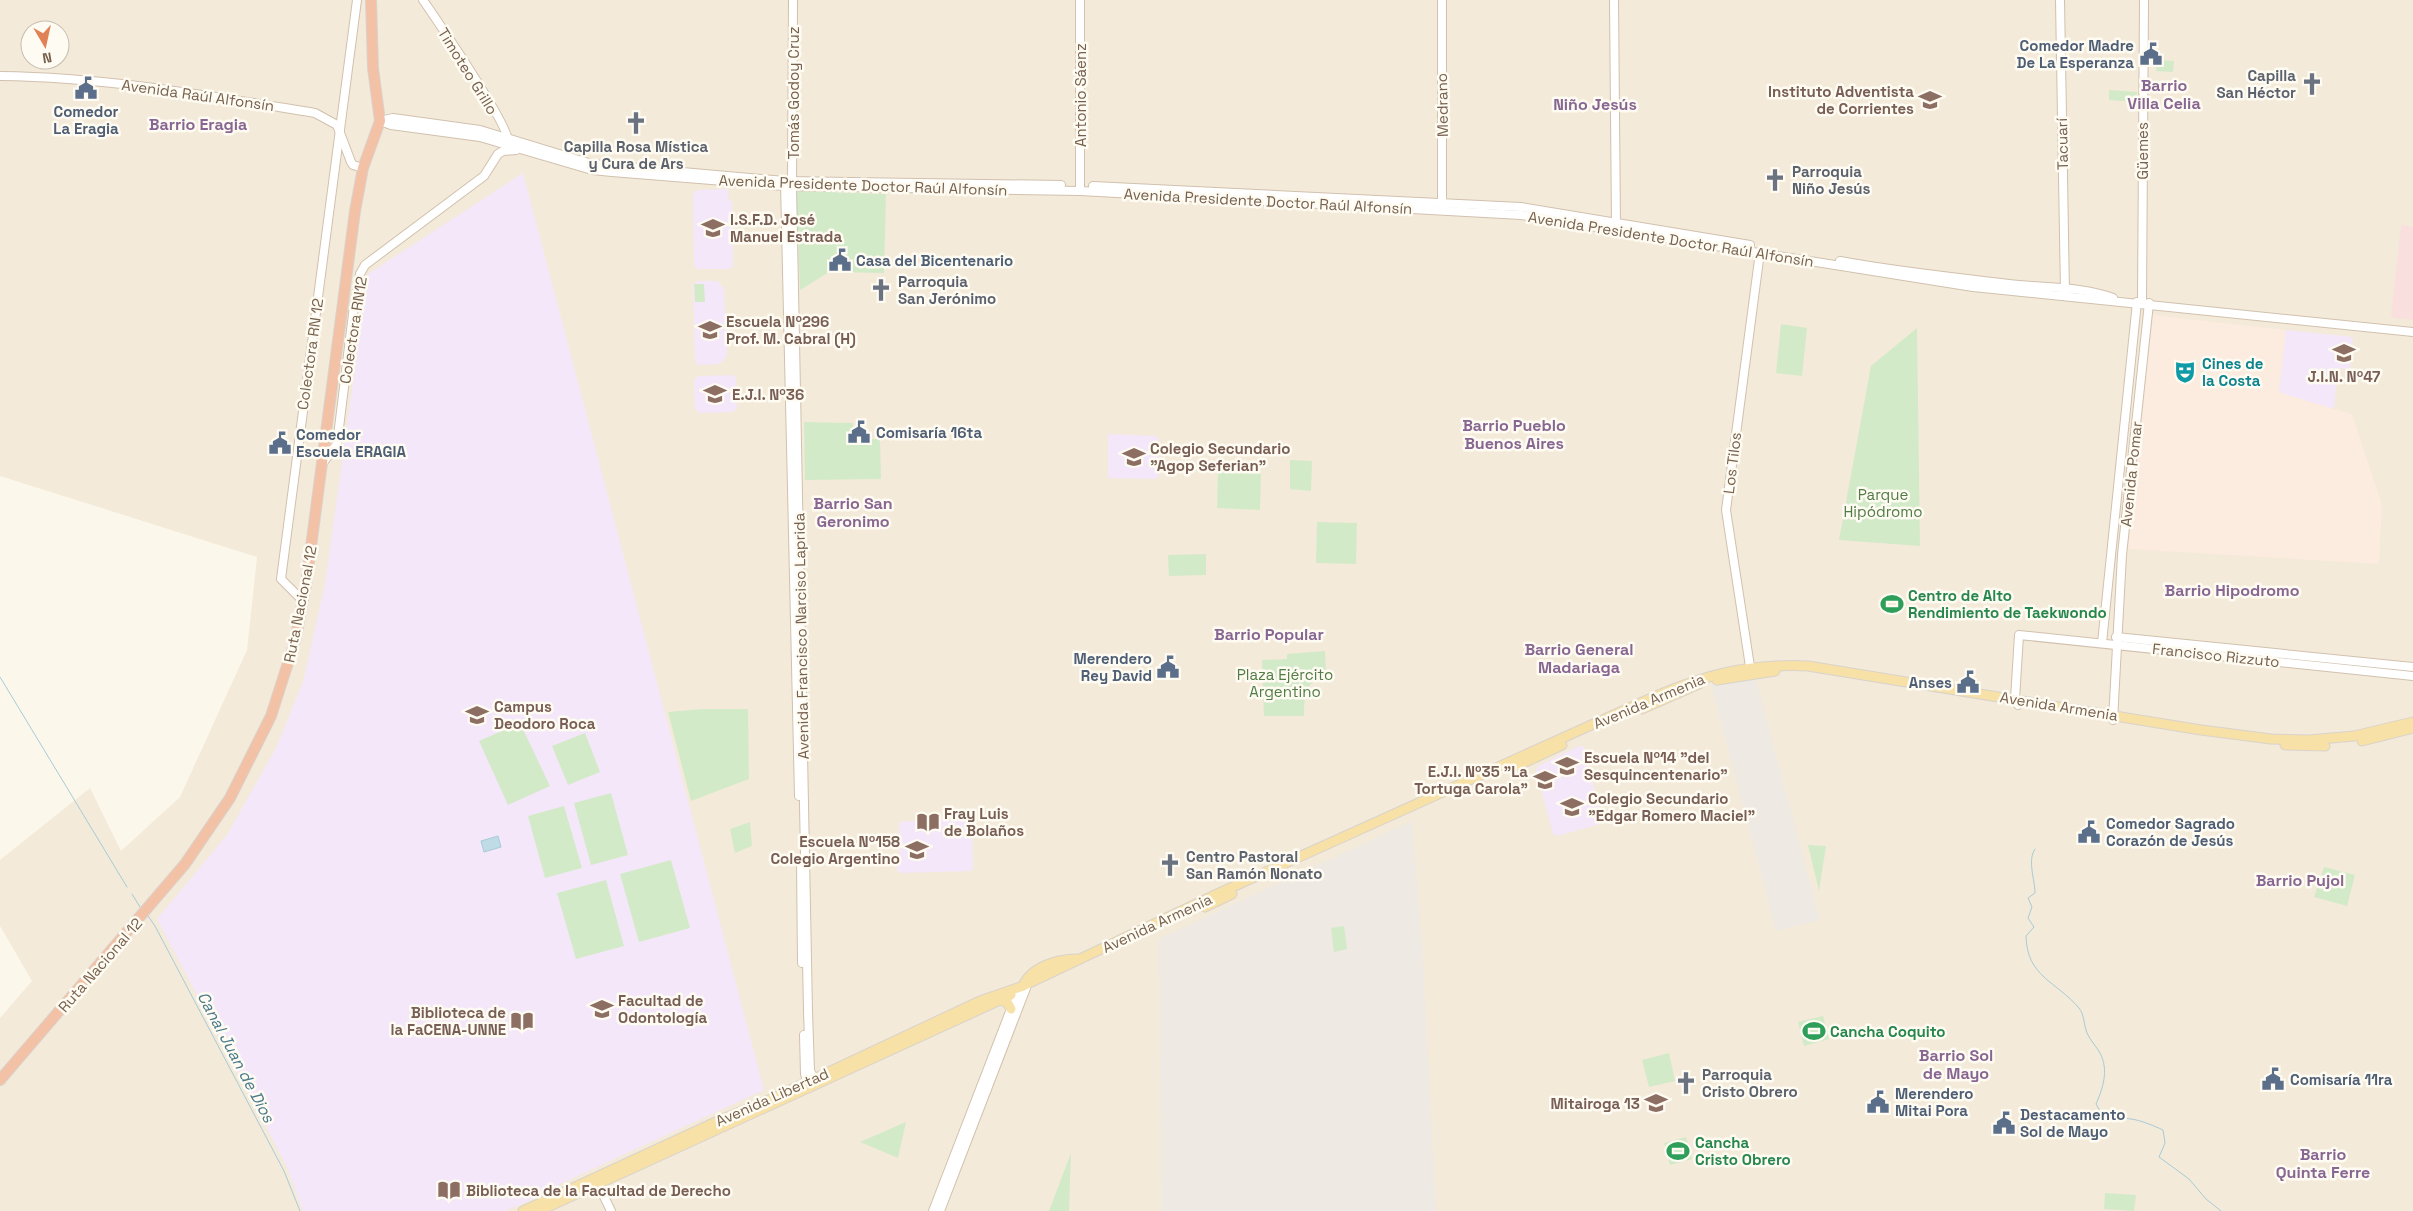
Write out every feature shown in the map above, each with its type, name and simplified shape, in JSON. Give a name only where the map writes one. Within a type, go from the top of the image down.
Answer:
[{"type":"highway","name":"Ruta Nacional 12","points":[[0,1080],[172,880],[230,798],[261,739],[278,696],[295,641],[303,601],[354,211],[363,168],[380,121],[373,68],[371,0]]},
{"type":"highway","name":"Ruta Nacional 12","points":[[373,40],[377,0]]},
{"type":"main road","name":"Colectora RN 12","points":[[303,601],[282,579],[357,0]]},
{"type":"main road","name":"Timoteo Grillo","points":[[423,0],[480,88],[507,142]]},
{"type":"main road","name":"Tomás Godoy Cruz","points":[[788,183],[794,0]]},
{"type":"main road","name":"Antonio Sáenz","points":[[1080,0],[1080,188]]},
{"type":"main road","name":"Medrano","points":[[1442,0],[1442,206]]},
{"type":"main road","points":[[1614,0],[1616,226]]},
{"type":"main road","name":"Tacuarí","points":[[2060,0],[2065,292]]},
{"type":"main road","name":"Güemes","points":[[2143,303],[2144,0]]},
{"type":"main road","name":"Avenida Raúl Alfonsín","points":[[0,76],[80,78],[315,112],[331,120],[340,129]]},
{"type":"main road","name":"Avenida Presidente Doctor Raúl Alfonsín","points":[[380,121],[393,118],[471,128],[525,150],[592,170],[788,183],[1080,188],[1419,202],[1616,226],[1862,265],[2065,292]]},
{"type":"main road","name":"Avenida Presidente Doctor Raúl Alfonsín","points":[[380,121],[390,125],[507,142],[592,164],[788,183]]},
{"type":"main road","points":[[340,129],[351,162],[353,165],[363,168]]},
{"type":"main road","name":"Colectora RN12","points":[[322,464],[337,444],[354,306],[360,274],[365,265],[484,176],[494,159],[498,142]]},
{"type":"main road","points":[[494,159],[503,151],[525,150]]},
{"type":"main road","name":"Avenida Francisco Narciso Laprida","points":[[788,183],[810,1082]]},
{"type":"main road","name":"Avenida Presidente Doctor Raúl Alfonsín","points":[[1080,188],[1442,206]]},
{"type":"main road","name":"Avenida Presidente Doctor Raúl Alfonsín","points":[[1616,226],[1921,280],[2102,294],[2122,301],[2413,332]]},
{"type":"main road","name":"Los Tilos","points":[[1750,670],[1726,510],[1760,252]]},
{"type":"main road","name":"Avenida Pomar","points":[[2102,642],[2115,513],[2143,303]]},
{"type":"main road","name":"Avenida Pomar","points":[[2113,718],[2122,555],[2143,303]]},
{"type":"main road","points":[[2115,513],[2117,522],[2116,542]]},
{"type":"main road","name":"Francisco Rizzuto","points":[[2017,702],[2018,635],[2102,642],[2116,641],[2413,667]]},
{"type":"main road","name":"Francisco Rizzuto","points":[[2116,641],[2413,676]]},
{"type":"main road","name":"Avenida Armenia","points":[[1023,989],[1029,973],[1062,959],[1079,959],[1216,894],[1682,684],[1728,671],[1808,666],[2270,744],[2310,746],[2354,742],[2413,728]]},
{"type":"main road","name":"Avenida Armenia","points":[[1023,989],[1651,705],[1703,683],[1750,670]]},
{"type":"main road","name":"Avenida Armenia","points":[[2113,718],[2271,738],[2309,740],[2354,736],[2413,722]]},
{"type":"main road","points":[[933,1211],[1011,1009],[1023,989]]},
{"type":"main road","points":[[940,1211],[1023,989]]},
{"type":"main road","name":"Avenida Libertad","points":[[522,1211],[596,1181],[980,1001],[1023,989]]},
{"type":"main road","name":"Avenida Libertad","points":[[810,1082],[1023,989]]},
{"type":"main road","points":[[998,1000],[1007,1002],[1011,1009]]},
{"type":"main road","points":[[596,1181],[611,1211]]},
{"type":"main road","name":"Avenida Libertad","points":[[539,1211],[596,1181]]},
{"type":"shaded area","points":[[0,0],[2413,0],[2413,1211],[0,1211],[0,1018],[32,981],[0,926],[0,860],[90,788],[121,851],[180,797],[247,650],[257,557],[0,476]]},
{"type":"shaded area","name":"Campus Deodoro Roca","points":[[523,173],[764,1090],[560,1184],[555,1190],[505,1211],[303,1211],[287,1167],[157,919],[227,835],[276,748],[303,682],[325,584],[368,274]]},
{"type":"shaded area","name":"I.S.F.D. José Manuel Estrada","points":[[728,189],[729,201],[732,201],[733,266],[729,269],[698,269],[694,266],[693,194],[697,190]]},
{"type":"shaded area","points":[[2401,225],[2413,227],[2413,320],[2394,318],[2391,315]]},
{"type":"shaded area","name":"Escuela Nº296 Prof. M. Cabral (H)","points":[[698,281],[718,281],[724,289],[727,356],[720,364],[698,365],[695,360],[693,284]]},
{"type":"shaded area","points":[[2153,315],[2286,330],[2279,392],[2352,414],[2382,505],[2379,564],[2128,549]]},
{"type":"shaded area","points":[[2286,330],[2353,337],[2350,369],[2334,368],[2337,374],[2334,409],[2279,392]]},
{"type":"shaded area","name":"E.J.I. Nº36","points":[[733,375],[736,378],[737,408],[733,412],[699,413],[695,409],[694,380],[698,376]]},
{"type":"shaded area","name":"Colegio Secundario \"Agop Seferian\"","points":[[1108,434],[1156,436],[1159,439],[1159,476],[1156,479],[1108,478]]},
{"type":"shaded area","points":[[1755,676],[1820,920],[1776,931],[1711,685]]},
{"type":"shaded area","name":"Colegio Secundario \"Edgar Romero Maciel\"","points":[[1579,746],[1584,747],[1602,820],[1600,824],[1557,836],[1553,834],[1536,770],[1538,766]]},
{"type":"shaded area","points":[[933,819],[972,820],[973,868],[971,871],[900,873],[897,870],[896,857],[900,856],[899,847],[897,846],[899,842],[899,822]]},
{"type":"shaded area","points":[[1412,821],[1422,943],[1436,1211],[1161,1211],[1159,939]]},
{"type":"green space","points":[[2157,60],[2174,61],[2173,72],[2156,71]]},
{"type":"green space","points":[[2109,90],[2137,92],[2136,102],[2109,100]]},
{"type":"green space","points":[[796,191],[886,194],[884,273],[829,272],[800,290]]},
{"type":"green space","points":[[694,284],[704,284],[705,302],[695,302]]},
{"type":"green space","points":[[1781,324],[1807,328],[1802,376],[1776,373]]},
{"type":"green space","name":"Parque Hipódromo","points":[[1917,328],[1920,546],[1839,540],[1871,366]]},
{"type":"green space","points":[[804,422],[853,423],[854,439],[880,439],[881,479],[805,480]]},
{"type":"green space","points":[[1290,460],[1312,461],[1311,491],[1290,489]]},
{"type":"green space","points":[[1218,471],[1261,474],[1260,510],[1217,508]]},
{"type":"green space","points":[[1317,522],[1357,523],[1356,564],[1316,563]]},
{"type":"green space","points":[[1206,554],[1206,575],[1169,576],[1168,555]]},
{"type":"green space","name":"Plaza Ejército Argentino","points":[[1325,651],[1326,675],[1314,680],[1310,685],[1306,696],[1304,716],[1264,716],[1262,660],[1287,659],[1287,654]]},
{"type":"green space","points":[[703,709],[748,709],[749,779],[691,801],[668,712]]},
{"type":"green space","points":[[520,723],[550,786],[508,805],[479,741]]},
{"type":"green space","points":[[585,733],[600,772],[568,785],[552,746]]},
{"type":"green space","points":[[611,793],[628,855],[591,865],[574,803]]},
{"type":"green space","points":[[564,806],[582,868],[545,878],[528,816]]},
{"type":"green space","points":[[750,822],[752,846],[735,853],[730,829]]},
{"type":"green space","points":[[1808,845],[1826,846],[1819,891]]},
{"type":"green space","points":[[671,860],[690,928],[639,942],[620,874]]},
{"type":"green space","points":[[2324,867],[2355,875],[2347,906],[2314,897]]},
{"type":"green space","points":[[606,880],[624,946],[576,959],[557,893]]},
{"type":"green space","points":[[1344,926],[1347,949],[1334,952],[1331,928]]},
{"type":"green space","name":"Cancha Coquito","points":[[1823,1016],[1829,1039],[1804,1046],[1798,1022]]},
{"type":"green space","points":[[1669,1053],[1675,1081],[1649,1087],[1642,1060]]},
{"type":"green space","points":[[906,1122],[898,1158],[860,1142]]},
{"type":"green space","name":"Cancha Cristo Obrero","points":[[1686,1137],[1692,1159],[1670,1165],[1664,1143]]},
{"type":"green space","points":[[1071,1153],[1069,1211],[1049,1211]]},
{"type":"green space","points":[[2105,1193],[2136,1195],[2134,1211],[2104,1209]]},
{"type":"water","points":[[498,836],[501,847],[484,852],[481,841]]},
{"type":"waterway","name":"Canal Juan de Dios","points":[[0,677],[127,887]]},
{"type":"waterway","points":[[2035,849],[2031,864],[2035,893],[2028,898],[2032,907],[2028,918],[2034,927],[2026,936],[2028,950],[2031,961],[2037,970],[2079,1008],[2087,1033],[2103,1059],[2105,1072],[2103,1085],[2096,1104],[2105,1120],[2121,1118],[2135,1120],[2163,1130],[2165,1143],[2159,1157],[2189,1179],[2206,1199],[2221,1211]]},
{"type":"waterway","name":"Canal Juan de Dios","points":[[132,894],[140,907]]},
{"type":"waterway","name":"Canal Juan de Dios","points":[[148,916],[284,1171],[300,1211]]},
{"type":"place","name":"Comedor Madre De La Esperanza","points":[[2151,54]]},
{"type":"place","name":"Capilla San Héctor","points":[[2312,84]]},
{"type":"place","name":"Comedor La Eragia","points":[[86,88]]},
{"type":"place","name":"Instituto Adventista de Corrientes","points":[[1930,100]]},
{"type":"place","name":"Capilla Rosa Mística y Cura de Ars","points":[[636,123]]},
{"type":"place","name":"Parroquia Niño Jesús","points":[[1775,180]]},
{"type":"place","name":"I.S.F.D. José Manuel Estrada","points":[[713,228]]},
{"type":"place","name":"Casa del Bicentenario","points":[[840,260]]},
{"type":"place","name":"Parroquia San Jerónimo","points":[[881,290]]},
{"type":"place","name":"Escuela Nº296 Prof. M. Cabral (H)","points":[[710,330]]},
{"type":"place","name":"J.I.N. Nº47","points":[[2344,353]]},
{"type":"place","name":"Cines de la Costa","points":[[2185,372]]},
{"type":"place","name":"E.J.I. Nº36","points":[[715,394]]},
{"type":"place","name":"Comisaría 16ta","points":[[859,432]]},
{"type":"place","name":"Comedor Escuela ERAGIA","points":[[280,443]]},
{"type":"place","name":"Colegio Secundario \"Agop Seferian\"","points":[[1134,457]]},
{"type":"place","name":"Centro de Alto Rendimiento de Taekwondo","points":[[1892,604]]},
{"type":"place","name":"Merendero Rey David","points":[[1168,667]]},
{"type":"place","name":"Anses","points":[[1968,682]]},
{"type":"place","name":"Campus Deodoro Roca","points":[[477,715]]},
{"type":"place","name":"Escuela Nº14 \"del Sesquincentenario\"","points":[[1567,766]]},
{"type":"place","name":"E.J.I. Nº35 \"La Tortuga Carola\"","points":[[1545,780]]},
{"type":"place","name":"Colegio Secundario \"Edgar Romero Maciel\"","points":[[1572,807]]},
{"type":"place","name":"Fray Luis de Bolaños","points":[[928,822]]},
{"type":"place","name":"Comedor Sagrado Corazón de Jesús","points":[[2089,832]]},
{"type":"place","name":"Escuela Nº158 Colegio Argentino","points":[[917,850]]},
{"type":"place","name":"Centro Pastoral San Ramón Nonato","points":[[1170,865]]},
{"type":"place","name":"Facultad de Odontología","points":[[602,1009]]},
{"type":"place","name":"Biblioteca de la FaCENA-UNNE","points":[[522,1021]]},
{"type":"place","name":"Cancha Coquito","points":[[1814,1031]]},
{"type":"place","name":"Comisaría 11ra","points":[[2273,1079]]},
{"type":"place","name":"Parroquia Cristo Obrero","points":[[1686,1083]]},
{"type":"place","name":"Merendero Mitai Pora","points":[[1878,1102]]},
{"type":"place","name":"Mitairoga 13","points":[[1656,1103]]},
{"type":"place","name":"Destacamento Sol de Mayo","points":[[2004,1123]]},
{"type":"place","name":"Cancha Cristo Obrero","points":[[1678,1151]]},
{"type":"place","name":"Biblioteca de la Facultad de Derecho","points":[[449,1190]]},
{"type":"district","name":"Barrio Villa Celia","points":[[2164,94]]},
{"type":"district","name":"Niño Jesús","points":[[1595,104]]},
{"type":"district","name":"Barrio Eragia","points":[[198,124]]},
{"type":"district","name":"Barrio Pueblo Buenos Aires","points":[[1514,434]]},
{"type":"district","name":"Barrio San Geronimo","points":[[853,512]]},
{"type":"district","name":"Barrio Hipodromo","points":[[2232,590]]},
{"type":"district","name":"Barrio Popular","points":[[1269,634]]},
{"type":"district","name":"Barrio General Madariaga","points":[[1579,658]]},
{"type":"district","name":"Barrio Pujol","points":[[2300,880]]},
{"type":"district","name":"Barrio Sol de Mayo","points":[[1956,1064]]},
{"type":"district","name":"Barrio Quinta Ferre","points":[[2323,1163]]}]
